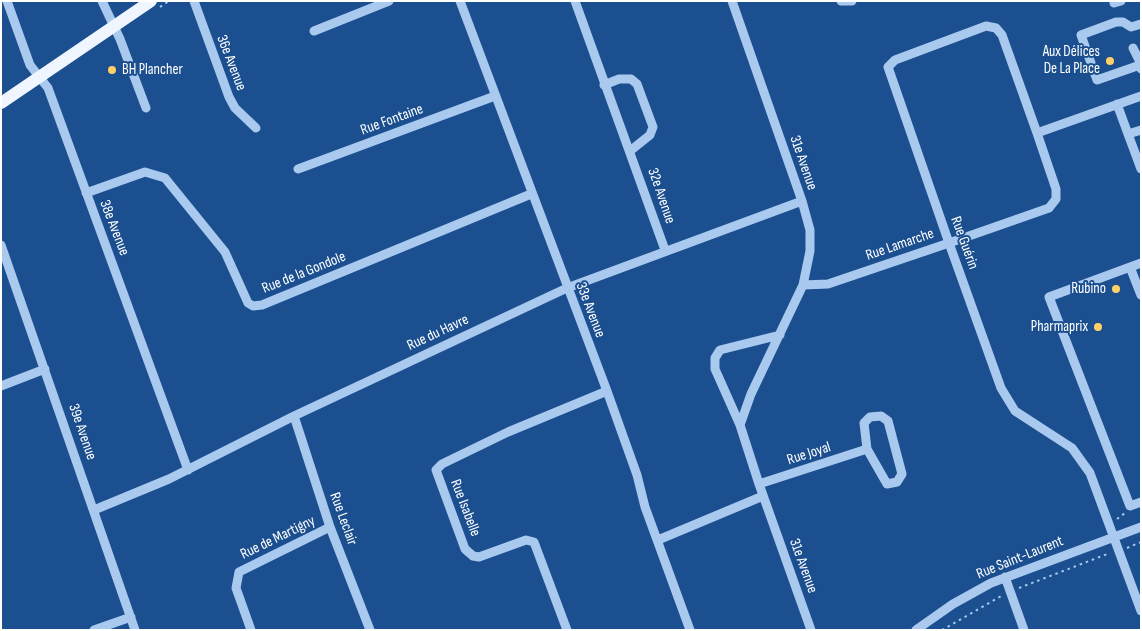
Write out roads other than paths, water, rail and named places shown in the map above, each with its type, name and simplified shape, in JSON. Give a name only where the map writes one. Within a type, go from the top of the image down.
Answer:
[{"type":"main road","points":[[1,103],[152,1]]},
{"type":"street","name":"38e Avenue","points":[[7,1],[30,65],[48,88],[188,470]]},
{"type":"street","points":[[102,1],[146,108]]},
{"type":"street","name":"36e Avenue","points":[[194,1],[229,97],[235,108],[256,128]]},
{"type":"street","points":[[314,31],[389,1]]},
{"type":"street","name":"33e Avenue","points":[[460,1],[531,194],[607,391],[637,474],[645,507],[690,630]]},
{"type":"street","name":"32e Avenue","points":[[575,1],[665,250]]},
{"type":"street","name":"31e Avenue","points":[[732,1],[802,201],[810,237],[810,251],[803,285],[751,394],[740,425]]},
{"type":"street","points":[[840,1],[852,1]]},
{"type":"street","points":[[1114,1],[1114,4],[1121,1]]},
{"type":"street","points":[[1133,48],[1140,66],[1098,80],[1081,35],[1116,22],[1123,22],[1131,27],[1141,24]]},
{"type":"street","name":"Rue Guérin","points":[[1037,132],[1002,35],[996,28],[986,26],[895,60],[888,67],[1002,388],[1015,411],[1072,448],[1090,473],[1141,611]]},
{"type":"street","points":[[604,85],[619,79],[631,79],[637,84],[653,127],[650,135],[630,151]]},
{"type":"street","name":"Rue Fontaine","points":[[298,169],[495,96]]},
{"type":"street","points":[[1037,132],[1141,96]]},
{"type":"street","points":[[1117,104],[1141,169]]},
{"type":"street","points":[[1128,134],[1141,130]]},
{"type":"street","name":"Rue Lamarche","points":[[803,285],[828,284],[1049,208],[1056,200],[1056,189],[1037,132]]},
{"type":"street","name":"Rue de la Gondole","points":[[86,193],[145,172],[165,178],[225,252],[248,303],[253,306],[271,302],[531,194]]},
{"type":"street","name":"Rue du Havre","points":[[94,510],[188,470],[294,416],[567,288],[665,250],[802,201]]},
{"type":"street","name":"39e Avenue","points":[[1,245],[6,273],[45,369],[135,630]]},
{"type":"street","points":[[1141,262],[1049,297],[1130,506],[1141,502]]},
{"type":"street","points":[[1130,267],[1141,295]]},
{"type":"street","name":"31e Avenue","points":[[780,335],[720,350],[715,358],[715,369],[740,425],[763,496],[811,630]]},
{"type":"street","points":[[1,386],[45,369]]},
{"type":"street","name":"Rue Isabelle","points":[[567,630],[534,542],[526,540],[478,557],[473,556],[466,549],[436,470],[442,464],[508,432],[607,391]]},
{"type":"street","name":"Rue Leclair","points":[[294,416],[330,527],[370,630]]},
{"type":"street","points":[[881,416],[888,421],[900,460],[902,474],[897,482],[887,484],[867,449],[864,423],[870,417],[881,416]]},
{"type":"street","name":"Rue Joyal","points":[[759,484],[867,449]]},
{"type":"street","points":[[658,540],[763,496]]},
{"type":"street","name":"Rue de Martigny","points":[[251,630],[236,588],[239,572],[330,527]]},
{"type":"street","name":"Rue Saint-Laurent","points":[[916,630],[959,600],[1005,578],[1141,527]]},
{"type":"street","points":[[1005,578],[1024,630]]},
{"type":"street","points":[[94,630],[131,617]]},
{"type":"place","name":"Aux Délices De La Place","points":[[1110,61]]},
{"type":"place","name":"BH Plancher","points":[[112,70]]},
{"type":"place","name":"Rubino","points":[[1116,289]]},
{"type":"place","name":"Pharmaprix","points":[[1098,327]]}]
